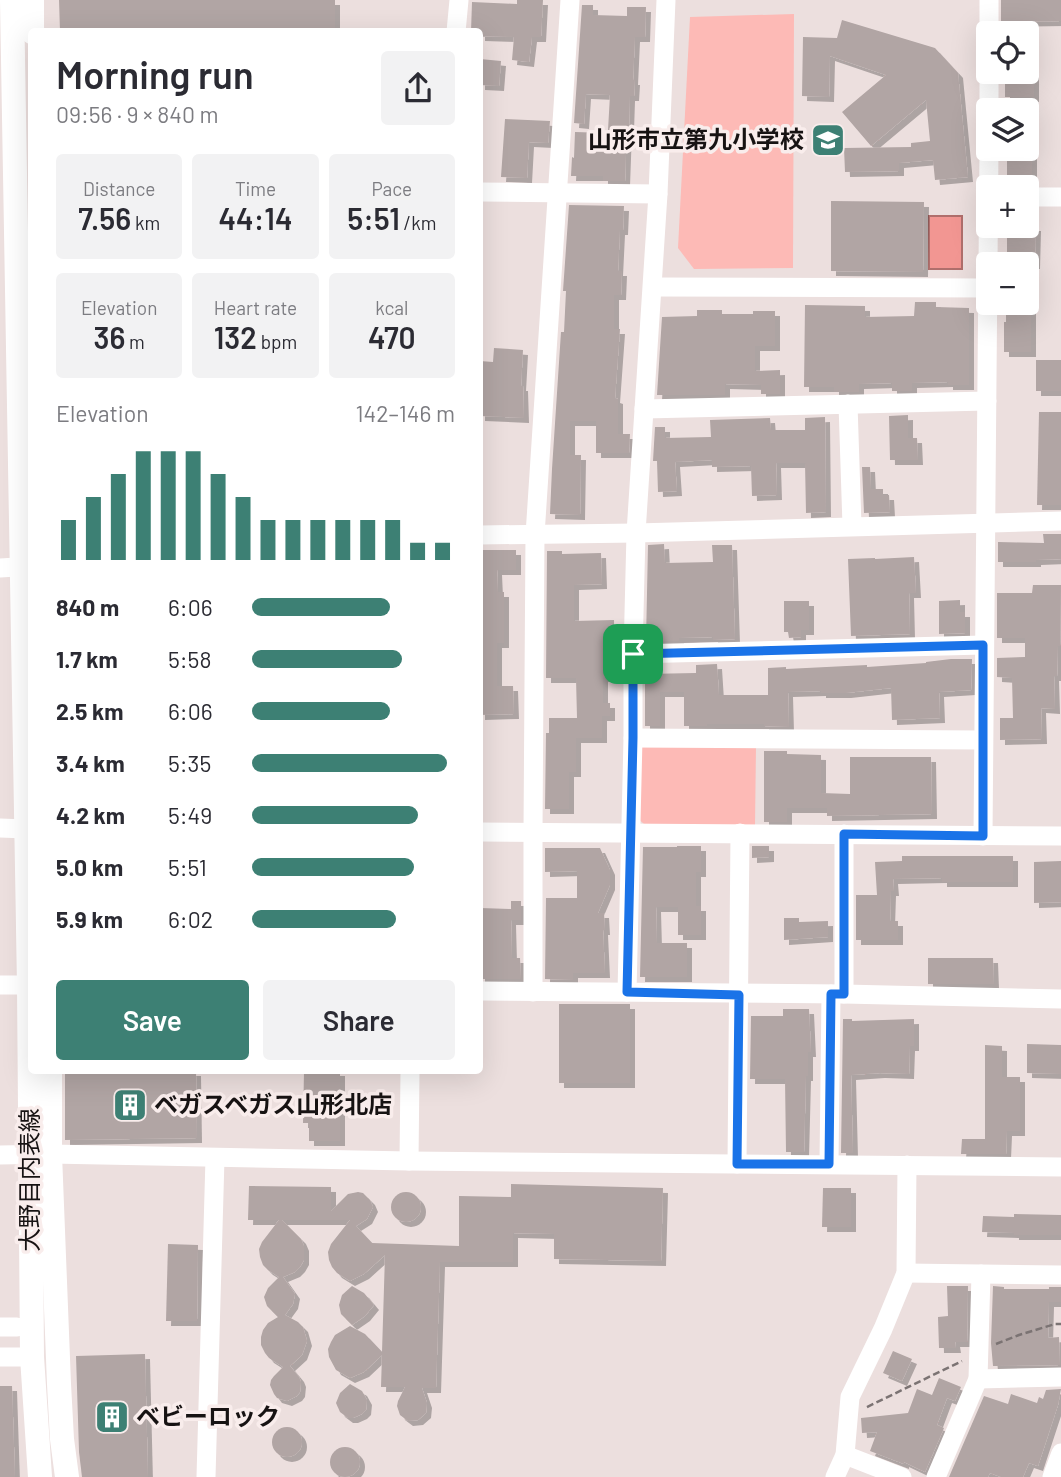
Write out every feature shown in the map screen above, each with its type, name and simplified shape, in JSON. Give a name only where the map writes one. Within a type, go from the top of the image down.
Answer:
[{"type":"main road","name":"大野目内表線","points":[[12,0],[8,187],[28,933]]},
{"type":"main road","points":[[32,0],[32,28]]},
{"type":"main road","name":"大野目内表線","points":[[35,1074],[66,1477]]},
{"type":"main road","name":"大野目内表線","points":[[40,1477],[32,1357],[40,1154],[50,1074]]},
{"type":"street","points":[[456,28],[459,0]]},
{"type":"street","points":[[533,992],[535,535],[570,0]]},
{"type":"street","points":[[627,992],[636,533],[659,194],[666,0]]},
{"type":"street","points":[[989,0],[989,21]]},
{"type":"street","points":[[988,252],[989,161]]},
{"type":"street","points":[[483,192],[659,194]]},
{"type":"street","points":[[1039,197],[1061,197]]},
{"type":"street","points":[[653,287],[976,288]]},
{"type":"street","points":[[983,836],[987,315]]},
{"type":"street","points":[[644,409],[986,401]]},
{"type":"street","points":[[848,404],[852,526]]},
{"type":"street","points":[[483,535],[1061,521]]},
{"type":"street","points":[[633,654],[983,645]]},
{"type":"street","points":[[633,738],[982,740]]},
{"type":"street","points":[[0,828],[26,829]]},
{"type":"street","points":[[483,832],[1061,836]]},
{"type":"street","points":[[737,1164],[740,833]]},
{"type":"street","points":[[829,1164],[844,834]]},
{"type":"street","points":[[0,985],[28,985]]},
{"type":"street","points":[[483,991],[1061,999]]},
{"type":"street","points":[[409,1161],[410,1074]]},
{"type":"street","points":[[0,1155],[1061,1167]]},
{"type":"street","points":[[205,1477],[215,1158]]},
{"type":"street","points":[[835,1477],[845,1455],[850,1397],[906,1273],[907,1165]]},
{"type":"street","points":[[906,1273],[1061,1275]]},
{"type":"street","points":[[936,1477],[978,1379],[981,1274]]},
{"type":"street","points":[[0,1357],[32,1357]]},
{"type":"street","points":[[978,1379],[1061,1377]]},
{"type":"street","points":[[1052,1477],[1061,1453]]},
{"type":"street","points":[[845,1455],[902,1477]]},
{"type":"path","points":[[848,1416],[1019,1335],[1061,1324]]},
{"type":"shaded area","points":[[794,14],[793,268],[694,269],[678,248],[690,17]]},
{"type":"shaded area","points":[[929,216],[962,216],[962,269],[929,269]]},
{"type":"shaded area","points":[[636,745],[756,746],[755,826],[644,824],[635,816]]},
{"type":"building","points":[[59,0],[335,0],[335,28],[60,28]]},
{"type":"building","points":[[517,0],[543,0],[541,37],[532,37],[529,62],[512,60],[514,37],[483,36],[483,28],[471,28],[472,2],[517,4]]},
{"type":"building","points":[[1001,0],[1061,0],[1061,21],[1001,21]]},
{"type":"building","points":[[582,5],[593,5],[593,15],[627,16],[627,7],[646,7],[645,37],[635,37],[634,96],[630,96],[625,181],[603,181],[603,176],[571,176],[575,132],[606,133],[608,130],[610,95],[586,94],[584,124],[574,123]]},
{"type":"building","points":[[842,20],[935,48],[958,73],[968,177],[935,180],[933,160],[899,163],[899,171],[845,172],[844,148],[911,147],[911,143],[930,141],[926,100],[871,146],[842,112],[886,75],[830,56],[829,97],[802,96],[803,37],[837,38]]},
{"type":"building","points":[[483,59],[501,61],[499,86],[483,85]]},
{"type":"building","points":[[1005,84],[1034,84],[1034,97],[1005,97]]},
{"type":"building","points":[[505,119],[550,121],[548,143],[529,142],[527,178],[501,177]]},
{"type":"building","points":[[1007,161],[1032,161],[1032,175],[1007,175]]},
{"type":"building","points":[[831,201],[924,202],[923,272],[831,271]]},
{"type":"building","points":[[569,205],[624,206],[618,271],[622,271],[621,295],[614,295],[614,329],[620,329],[615,398],[618,399],[618,434],[630,434],[629,453],[596,453],[596,421],[570,421],[570,455],[581,455],[580,515],[550,514],[561,332],[564,332],[566,291],[563,291]]},
{"type":"building","points":[[1007,238],[1036,238],[1035,252],[1007,252]]},
{"type":"building","points":[[915,302],[936,302],[936,307],[969,308],[969,385],[948,385],[948,382],[912,383],[912,391],[892,391],[892,383],[859,384],[859,392],[834,392],[834,387],[804,387],[805,305],[865,306],[865,317],[914,316]]},
{"type":"building","points":[[697,310],[722,310],[722,314],[775,311],[775,346],[755,346],[755,371],[780,370],[780,394],[761,394],[761,385],[725,384],[725,395],[657,395],[662,317],[697,316]]},
{"type":"building","points":[[1006,315],[1031,315],[1031,352],[1004,352]]},
{"type":"building","points":[[494,348],[523,350],[521,386],[524,418],[483,416],[483,361],[493,362]]},
{"type":"building","points":[[1036,360],[1061,360],[1061,391],[1036,391]]},
{"type":"building","points":[[1039,412],[1061,412],[1061,505],[1037,505]]},
{"type":"building","points":[[908,415],[908,438],[917,438],[918,460],[890,460],[889,416]]},
{"type":"building","points":[[825,417],[826,512],[806,513],[805,463],[776,463],[777,495],[752,496],[751,466],[712,467],[712,460],[675,462],[677,491],[658,492],[657,461],[653,461],[655,427],[665,427],[665,438],[711,437],[710,420],[770,418],[771,430],[805,430],[805,418]]},
{"type":"building","points":[[862,467],[870,467],[871,489],[883,489],[883,495],[889,495],[890,512],[864,513]]},
{"type":"building","points":[[1043,534],[1061,534],[1061,559],[998,562],[998,542],[1044,543]]},
{"type":"building","points":[[664,544],[665,563],[713,562],[712,545],[732,545],[735,639],[713,640],[713,637],[646,641],[648,545]]},
{"type":"building","points":[[483,550],[516,550],[516,570],[497,570],[498,592],[504,592],[504,643],[497,643],[497,686],[513,686],[514,714],[483,715]]},
{"type":"building","points":[[547,551],[562,551],[562,554],[601,553],[602,584],[574,585],[574,621],[614,620],[615,676],[603,677],[603,703],[610,703],[610,716],[602,716],[602,738],[576,738],[576,772],[569,772],[569,809],[545,809],[546,733],[549,733],[549,718],[577,718],[576,678],[546,678]]},
{"type":"building","points":[[914,557],[916,593],[909,593],[910,634],[851,636],[848,559]]},
{"type":"building","points":[[1033,585],[1061,585],[1060,646],[1057,676],[1054,676],[1055,709],[1041,708],[1042,739],[1000,740],[1000,718],[1013,718],[1012,678],[997,677],[997,658],[1025,657],[1025,638],[997,638],[997,593],[1032,593]]},
{"type":"building","points":[[960,600],[960,612],[965,612],[965,633],[939,634],[939,601]]},
{"type":"building","points":[[784,601],[809,601],[809,630],[801,630],[801,637],[789,638],[788,632],[784,632]]},
{"type":"building","points":[[972,659],[971,690],[939,692],[940,718],[892,720],[891,688],[846,693],[788,692],[789,727],[764,724],[684,726],[684,692],[660,692],[660,726],[645,726],[645,674],[696,673],[696,665],[717,664],[719,695],[768,695],[768,668],[867,667]]},
{"type":"building","points":[[764,751],[821,755],[821,793],[850,794],[850,757],[931,757],[932,814],[827,816],[827,808],[787,808],[787,822],[764,822]]},
{"type":"building","points":[[701,846],[701,872],[696,872],[696,906],[701,906],[701,935],[678,935],[678,907],[656,907],[657,943],[687,943],[687,977],[640,977],[643,847]]},
{"type":"building","points":[[752,846],[769,846],[769,857],[752,858]]},
{"type":"building","points":[[545,848],[600,848],[610,870],[610,885],[598,913],[604,913],[605,973],[573,973],[573,980],[545,979],[546,898],[577,898],[577,871],[545,872]]},
{"type":"building","points":[[902,856],[1013,856],[1013,882],[942,882],[942,878],[893,879],[890,921],[898,921],[898,940],[856,940],[856,895],[877,895],[875,862],[902,861]]},
{"type":"building","points":[[1061,861],[1061,902],[1034,903],[1034,862]]},
{"type":"building","points":[[511,901],[521,901],[521,920],[511,920],[512,958],[520,958],[521,979],[483,979],[483,908],[511,909]]},
{"type":"building","points":[[784,918],[799,918],[799,922],[828,921],[828,937],[784,940]]},
{"type":"building","points":[[928,958],[993,958],[994,984],[928,984]]},
{"type":"building","points":[[559,1004],[630,1004],[630,1083],[559,1083]]},
{"type":"building","points":[[783,1009],[809,1009],[811,1052],[808,1052],[806,1076],[804,1152],[786,1152],[785,1079],[750,1079],[751,1016],[783,1016]]},
{"type":"building","points":[[843,1019],[914,1019],[914,1046],[910,1046],[909,1074],[851,1075],[853,1153],[841,1153]]},
{"type":"building","points":[[1027,1044],[1061,1045],[1061,1074],[1027,1073]]},
{"type":"building","points":[[985,1045],[1002,1046],[1002,1077],[1020,1077],[1020,1131],[1007,1131],[1006,1154],[961,1154],[962,1139],[985,1139]]},
{"type":"building","name":"ベガスベガス山形北店","points":[[65,1074],[196,1074],[197,1138],[65,1140]]},
{"type":"building","points":[[304,1074],[340,1074],[340,1141],[309,1141],[309,1123],[303,1123]]},
{"type":"building","points":[[511,1184],[663,1188],[661,1261],[554,1259],[554,1234],[513,1233],[513,1262],[440,1262],[436,1388],[422,1388],[427,1403],[426,1413],[418,1420],[408,1421],[400,1415],[397,1406],[405,1387],[381,1387],[382,1355],[364,1372],[350,1378],[336,1370],[329,1357],[328,1349],[335,1335],[350,1326],[365,1334],[382,1352],[385,1255],[364,1274],[350,1281],[332,1267],[328,1252],[350,1220],[282,1220],[301,1239],[304,1246],[304,1260],[300,1267],[283,1277],[295,1294],[293,1304],[285,1315],[303,1327],[307,1341],[302,1355],[290,1366],[301,1382],[300,1392],[287,1401],[277,1398],[270,1385],[271,1380],[283,1367],[265,1353],[261,1337],[268,1323],[278,1317],[267,1306],[264,1297],[268,1288],[279,1277],[263,1265],[259,1249],[279,1220],[248,1220],[249,1186],[331,1187],[331,1211],[348,1194],[363,1193],[373,1207],[367,1219],[356,1226],[372,1243],[459,1246],[459,1196],[511,1197]]},
{"type":"building","points":[[823,1188],[851,1188],[851,1227],[822,1227]]},
{"type":"building","points":[[406,1192],[417,1196],[421,1207],[417,1218],[406,1222],[395,1218],[391,1207],[395,1196]]},
{"type":"building","points":[[1014,1214],[1061,1215],[1061,1235],[982,1232],[983,1216],[1014,1217]]},
{"type":"building","points":[[168,1244],[198,1245],[197,1321],[166,1321]]},
{"type":"building","points":[[352,1286],[364,1293],[374,1305],[352,1325],[341,1314],[339,1305],[342,1295]]},
{"type":"building","points":[[947,1286],[968,1286],[967,1342],[955,1342],[956,1348],[939,1348],[938,1317],[948,1316]]},
{"type":"building","points":[[993,1286],[1004,1289],[1061,1287],[1061,1302],[1049,1302],[1048,1338],[1059,1337],[1060,1365],[993,1366]]},
{"type":"building","points":[[893,1351],[912,1359],[902,1381],[883,1373]]},
{"type":"building","name":"ベビーロック","points":[[145,1354],[148,1477],[82,1477],[76,1356]]},
{"type":"building","points":[[939,1378],[961,1387],[955,1401],[947,1398],[937,1425],[944,1428],[925,1472],[870,1451],[877,1432],[862,1433],[861,1418],[908,1413],[917,1389],[932,1395]]},
{"type":"building","points":[[350,1384],[362,1391],[367,1400],[366,1410],[353,1418],[340,1412],[336,1403],[340,1393]]},
{"type":"building","points":[[0,1386],[12,1386],[15,1477],[0,1477]]},
{"type":"building","points":[[1061,1389],[1038,1466],[1029,1463],[1023,1477],[1001,1477],[990,1473],[988,1477],[949,1477],[984,1396],[1008,1404],[1011,1394],[1037,1403],[1039,1397],[1043,1399],[1046,1390]]},
{"type":"building","points":[[287,1427],[298,1431],[302,1442],[298,1453],[287,1457],[276,1453],[272,1442],[276,1431]]},
{"type":"building","points":[[345,1447],[356,1451],[360,1462],[356,1473],[345,1477],[334,1473],[330,1462],[334,1451]]},
{"type":"place","name":"山形市立第九小学校","points":[[828,140]]},
{"type":"place","name":"ベガスベガス山形北店","points":[[130,1105]]},
{"type":"place","name":"ベビーロック","points":[[112,1417]]},
{"type":"route","points":[[983,645],[983,836],[844,834],[844,994],[831,994],[829,1164],[737,1164],[739,995],[627,992],[633,654],[983,645]]}]
